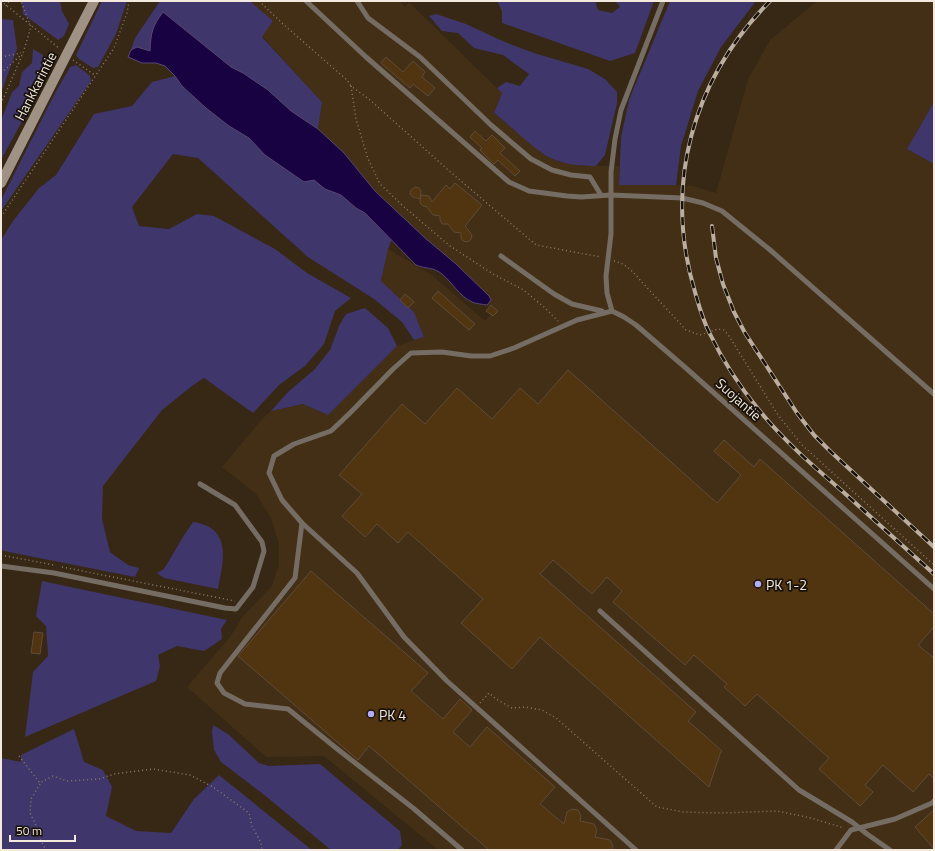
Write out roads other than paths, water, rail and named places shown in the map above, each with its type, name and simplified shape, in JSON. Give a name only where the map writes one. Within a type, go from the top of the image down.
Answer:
[{"type":"main road","name":"Hankkarintie","points":[[1,183],[94,1]]},
{"type":"lane","points":[[306,1],[366,57],[509,182],[529,191],[567,196],[581,197],[612,195],[682,198],[703,203],[722,210],[769,249],[934,394]]},
{"type":"lane","points":[[357,1],[368,18],[420,57],[491,124],[531,159],[552,170],[571,175],[590,177],[601,196]]},
{"type":"lane","points":[[636,850],[476,708],[404,637],[357,573],[302,523],[282,500],[269,473],[274,456],[294,444],[331,431],[411,353],[442,352],[471,356],[490,356],[514,348],[577,320],[612,311],[607,293],[608,259],[611,234],[612,172],[621,110],[663,1]]},
{"type":"lane","points":[[501,256],[554,294],[572,304],[606,312]]},
{"type":"lane","name":"Suojantie","points":[[612,311],[636,325],[687,369],[934,589]]},
{"type":"lane","points":[[1,566],[54,573],[236,609],[253,586],[264,552],[262,542],[235,505],[200,484]]},
{"type":"lane","points":[[302,523],[294,578],[220,673],[217,683],[224,693],[245,704],[288,709],[413,808],[462,850]]},
{"type":"lane","points":[[600,611],[799,790],[852,822],[890,850]]},
{"type":"lane","points":[[836,850],[851,830],[895,819],[934,801]]},
{"type":"railway","points":[[770,1],[743,32],[721,65],[704,100],[691,136],[684,174],[682,212],[686,252],[701,313],[720,354],[732,374],[768,421],[809,462],[934,574]]},
{"type":"railway","points":[[712,226],[716,258],[723,284],[734,312],[745,333],[797,413],[814,435],[831,452],[934,547]]},
{"type":"place","name":"PK 1-2","points":[[758,584]]},
{"type":"place","name":"PK 4","points":[[371,714]]}]
